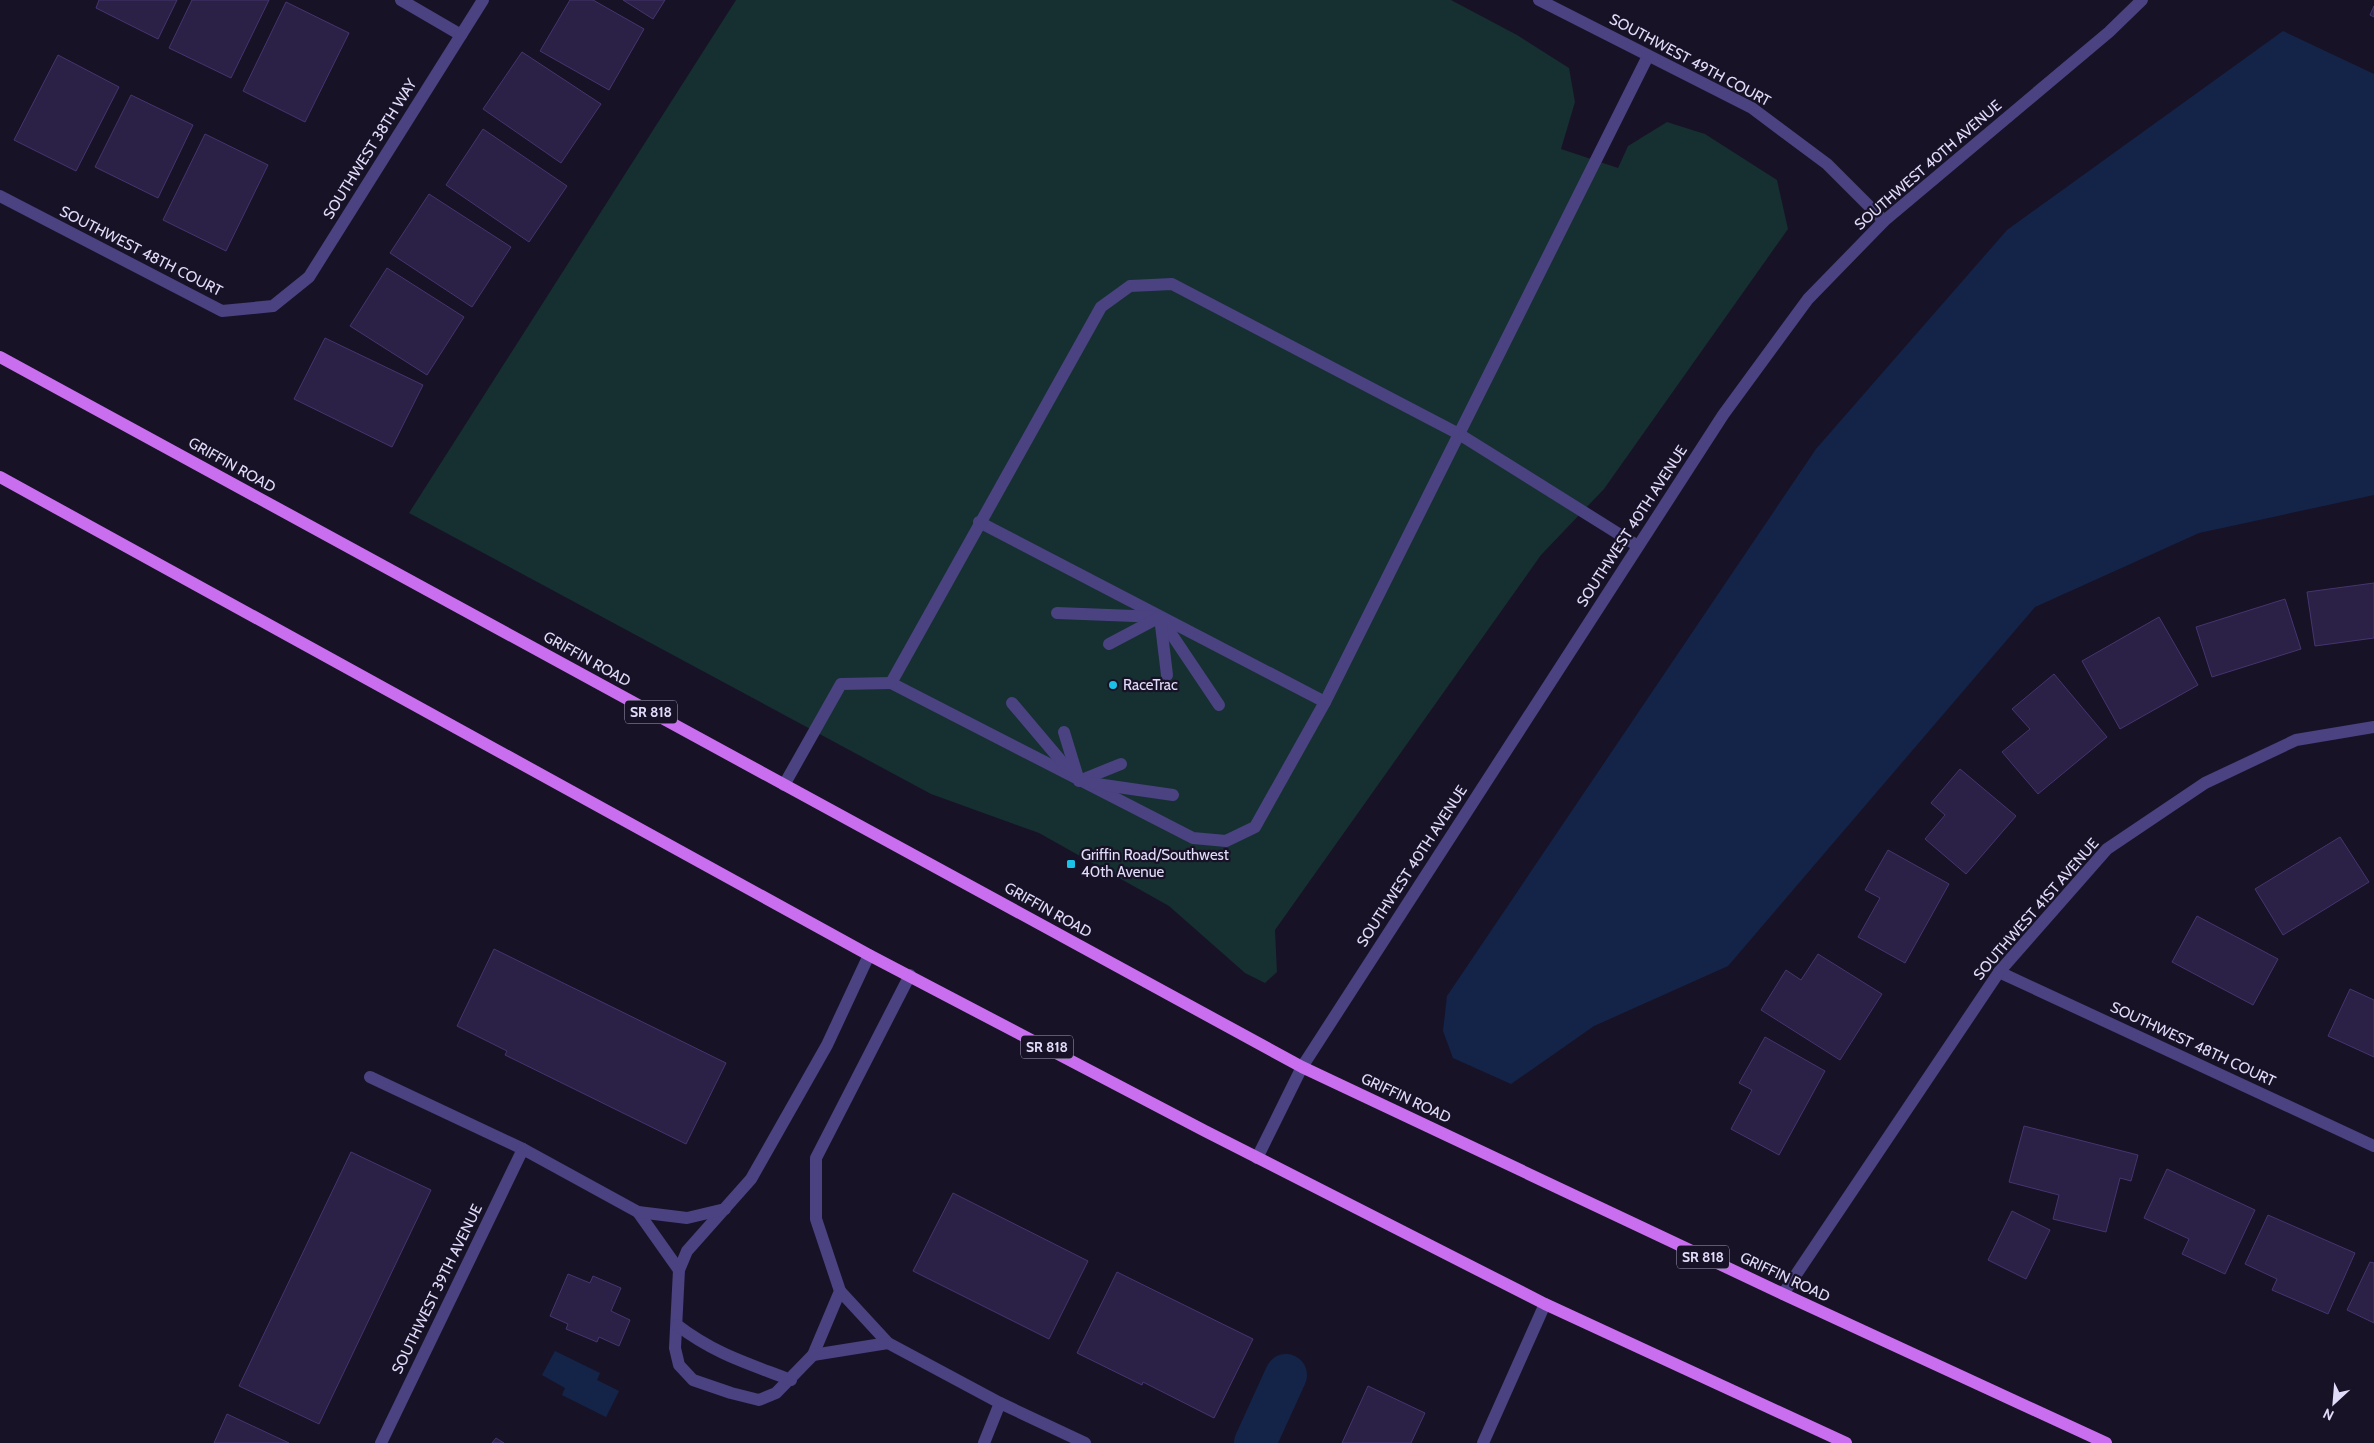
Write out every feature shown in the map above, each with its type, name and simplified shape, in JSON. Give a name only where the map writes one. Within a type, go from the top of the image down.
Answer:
[{"type":"main road","name":"GRIFFIN ROAD","points":[[0,357],[1302,1067],[1783,1294],[2106,1443]]},
{"type":"main road","name":"SR 818","points":[[0,477],[869,955],[1257,1158],[1545,1304],[1846,1443]]},
{"type":"street","points":[[401,0],[461,35]]},
{"type":"street","name":"SOUTHWEST 38TH WAY","points":[[273,306],[309,277],[483,0]]},
{"type":"street","name":"SOUTHWEST 49TH COURT","points":[[1539,0],[1752,108],[1826,164],[1884,221]]},
{"type":"street","name":"SOUTHWEST 40TH AVENUE","points":[[1257,1158],[1302,1067],[1723,415],[1808,299],[1884,221],[2109,32],[2142,0]]},
{"type":"street","points":[[784,784],[842,684],[891,684],[1193,838],[1226,841],[1255,827],[1325,702],[1648,56]]},
{"type":"street","name":"SOUTHWEST 48TH COURT","points":[[0,196],[222,311],[273,306]]},
{"type":"street","points":[[891,684],[979,522],[1101,307],[1130,286],[1172,284],[1459,434],[1638,546]]},
{"type":"street","points":[[979,522],[1325,702]]},
{"type":"street","points":[[1057,613],[1160,617]]},
{"type":"street","points":[[1109,644],[1160,617]]},
{"type":"street","points":[[1160,617],[1167,675]]},
{"type":"street","points":[[1160,617],[1220,705]]},
{"type":"street","points":[[1012,703],[1079,781],[1173,795]]},
{"type":"street","name":"SOUTHWEST 41ST AVENUE","points":[[1783,1294],[1999,972],[2107,849],[2204,784],[2296,740],[2374,727]]},
{"type":"street","points":[[1064,732],[1079,781]]},
{"type":"street","points":[[1079,781],[1121,764]]},
{"type":"street","points":[[840,1291],[813,1355],[791,1380],[776,1393],[758,1400],[693,1380],[679,1365],[675,1348],[679,1270],[687,1251],[751,1179],[827,1045],[869,955]]},
{"type":"street","name":"SOUTHWEST 48TH COURT","points":[[1999,972],[2374,1146]]},
{"type":"street","points":[[910,975],[816,1158],[816,1219],[840,1291],[888,1344],[1000,1403],[1085,1443]]},
{"type":"street","points":[[370,1077],[523,1150],[638,1212],[687,1218],[725,1209]]},
{"type":"street","name":"SOUTHWEST 39TH AVENUE","points":[[381,1443],[523,1150]]},
{"type":"street","points":[[638,1212],[679,1270]]},
{"type":"street","points":[[1483,1443],[1545,1304]]},
{"type":"street","points":[[676,1325],[700,1343],[721,1354],[791,1380]]},
{"type":"street","points":[[813,1355],[888,1344]]},
{"type":"street","points":[[984,1443],[1000,1403]]},
{"type":"green space","points":[[736,0],[1451,0],[1517,35],[1569,68],[1575,102],[1561,149],[1618,168],[1628,146],[1667,122],[1705,134],[1777,180],[1788,229],[1604,489],[1541,555],[1275,930],[1277,972],[1265,983],[1245,973],[1169,906],[1039,833],[931,794],[409,513]]},
{"type":"water","points":[[2283,31],[2374,74],[2374,495],[2199,533],[2035,607],[1728,966],[1594,1026],[1511,1084],[1453,1058],[1443,1031],[1447,996],[1816,449],[2007,230]]},
{"type":"water","points":[[555,1351],[600,1373],[597,1380],[619,1391],[606,1417],[562,1395],[565,1388],[542,1375]]},
{"type":"building","points":[[99,0],[177,0],[158,39],[96,8]]},
{"type":"building","points":[[192,0],[269,0],[231,78],[169,48]]},
{"type":"building","points":[[570,0],[593,0],[644,29],[609,90],[540,51]]},
{"type":"building","points":[[623,0],[665,0],[653,19]]},
{"type":"building","points":[[286,2],[349,33],[305,122],[243,91]]},
{"type":"building","points":[[2374,6],[2374,17],[2370,15]]},
{"type":"building","points":[[522,52],[601,104],[561,163],[483,109]]},
{"type":"building","points":[[58,55],[119,87],[76,171],[14,140]]},
{"type":"building","points":[[131,95],[193,125],[158,198],[95,167]]},
{"type":"building","points":[[483,129],[567,186],[529,242],[446,185]]},
{"type":"building","points":[[205,134],[268,165],[226,251],[163,220]]},
{"type":"building","points":[[429,194],[511,247],[472,307],[390,253]]},
{"type":"building","points":[[387,268],[464,317],[427,375],[350,326]]},
{"type":"building","points":[[325,338],[423,385],[392,447],[294,399]]},
{"type":"building","points":[[2374,583],[2374,638],[2315,646],[2307,592]]},
{"type":"building","points":[[2285,599],[2301,649],[2212,677],[2196,627]]},
{"type":"building","points":[[2159,617],[2198,685],[2120,729],[2082,661]]},
{"type":"building","points":[[2054,674],[2107,737],[2038,794],[2002,752],[2030,729],[2012,709]]},
{"type":"building","points":[[1960,769],[2016,816],[1966,874],[1925,839],[1945,815],[1931,803]]},
{"type":"building","points":[[2340,837],[2369,882],[2283,935],[2255,889]]},
{"type":"building","points":[[1888,850],[1949,884],[1905,963],[1858,937],[1880,898],[1865,890]]},
{"type":"building","points":[[2197,916],[2278,959],[2253,1005],[2172,962]]},
{"type":"building","points":[[494,949],[726,1063],[686,1144],[505,1055],[507,1051],[457,1026]]},
{"type":"building","points":[[1818,954],[1882,994],[1840,1060],[1761,1010],[1786,970],[1801,980]]},
{"type":"building","points":[[2350,989],[2374,1000],[2374,1057],[2328,1036]]},
{"type":"building","points":[[1765,1037],[1825,1071],[1779,1155],[1731,1129],[1752,1090],[1739,1083]]},
{"type":"building","points":[[2024,1126],[2138,1155],[2131,1181],[2120,1178],[2106,1232],[2053,1219],[2059,1195],[2009,1182]]},
{"type":"building","points":[[351,1152],[431,1190],[319,1424],[239,1386]]},
{"type":"building","points":[[2167,1169],[2255,1210],[2225,1274],[2182,1254],[2189,1239],[2144,1218]]},
{"type":"building","points":[[953,1193],[1088,1261],[1049,1339],[913,1271]]},
{"type":"building","points":[[2012,1211],[2050,1230],[2026,1279],[1988,1260]]},
{"type":"building","points":[[2268,1215],[2355,1253],[2328,1314],[2272,1290],[2277,1279],[2245,1264]]},
{"type":"building","points":[[2370,1262],[2374,1263],[2374,1323],[2347,1310]]},
{"type":"building","points":[[1117,1272],[1253,1339],[1214,1418],[1143,1382],[1142,1385],[1077,1353]]},
{"type":"building","points":[[568,1274],[590,1283],[593,1276],[621,1288],[611,1311],[630,1320],[619,1346],[599,1337],[597,1342],[566,1329],[568,1324],[550,1316]]},
{"type":"building","points":[[1368,1386],[1425,1413],[1411,1443],[1342,1443]]},
{"type":"building","points":[[227,1414],[289,1443],[214,1443]]},
{"type":"building","points":[[496,1438],[504,1443],[492,1443]]},
{"type":"waterway","points":[[1255,1443],[1286,1375]]},
{"type":"place","name":"RaceTrac","points":[[1113,685]]},
{"type":"place","name":"Griffin Road/Southwest 40th Avenue","points":[[1071,864]]}]
